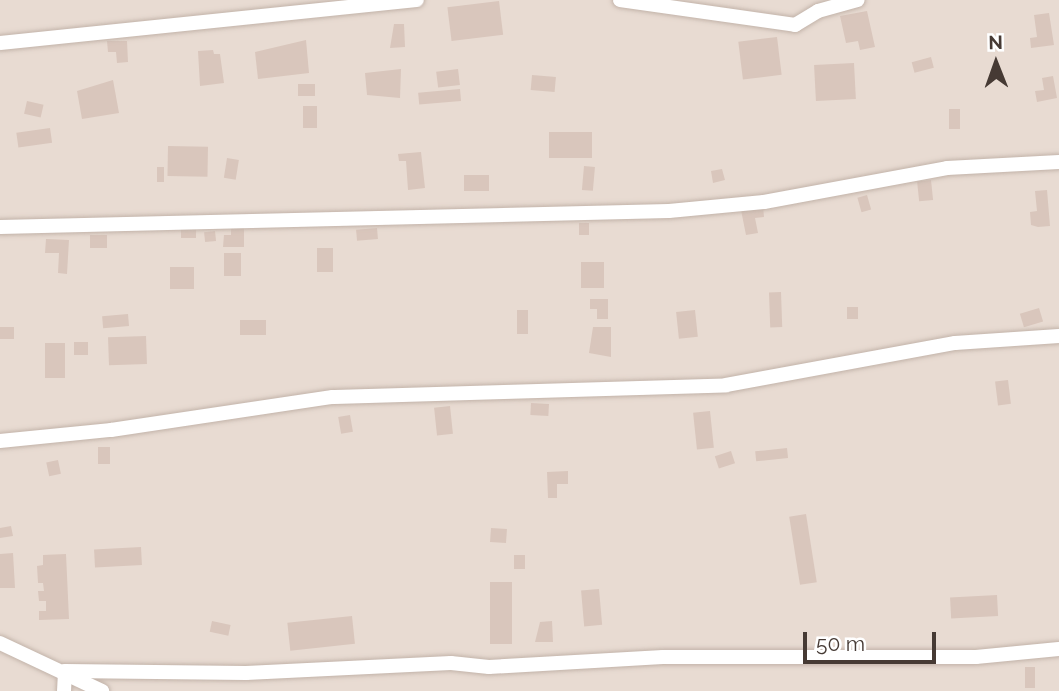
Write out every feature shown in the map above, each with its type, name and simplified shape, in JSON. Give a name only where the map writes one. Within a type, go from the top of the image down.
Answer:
[{"type":"street","points":[[0,43],[418,0]]},
{"type":"street","points":[[620,0],[795,25],[818,11],[858,0]]},
{"type":"street","points":[[0,227],[669,211],[764,202],[947,168],[1059,162]]},
{"type":"street","points":[[0,441],[111,430],[333,397],[726,385],[955,343],[1059,336]]},
{"type":"street","points":[[0,643],[65,671],[102,691]]},
{"type":"street","points":[[65,671],[246,673],[451,663],[489,667],[663,657],[975,657],[1059,649]]},
{"type":"street","points":[[64,691],[65,671]]},
{"type":"shaded area","points":[[0,0],[1059,0],[1059,691],[0,691]]},
{"type":"building","points":[[499,1],[503,35],[452,41],[447,7]]},
{"type":"building","points":[[867,11],[875,47],[860,50],[858,41],[846,43],[840,16]]},
{"type":"building","points":[[1049,13],[1054,45],[1031,48],[1030,38],[1037,37],[1034,15]]},
{"type":"building","points":[[394,24],[404,24],[405,47],[390,48]]},
{"type":"building","points":[[777,37],[782,75],[743,79],[738,42]]},
{"type":"building","points":[[306,40],[309,73],[258,79],[255,52]]},
{"type":"building","points":[[107,41],[127,41],[128,62],[117,63],[116,52],[108,52]]},
{"type":"building","points":[[213,50],[214,54],[220,54],[224,83],[200,86],[198,51]]},
{"type":"building","points":[[931,57],[934,68],[915,73],[912,62]]},
{"type":"building","points":[[854,63],[856,99],[816,101],[814,65]]},
{"type":"building","points":[[401,69],[400,98],[367,95],[365,73]]},
{"type":"building","points":[[458,69],[460,85],[438,88],[436,72]]},
{"type":"building","points":[[532,75],[556,77],[555,92],[531,90]]},
{"type":"building","points":[[1053,76],[1057,98],[1037,102],[1035,91],[1044,90],[1042,78]]},
{"type":"building","points":[[113,80],[119,113],[82,119],[77,91]]},
{"type":"building","points":[[298,84],[315,84],[315,96],[298,96]]},
{"type":"building","points":[[460,89],[461,101],[419,105],[418,93]]},
{"type":"building","points":[[27,101],[44,105],[41,117],[24,114]]},
{"type":"building","points":[[303,106],[317,106],[317,128],[303,128]]},
{"type":"building","points":[[949,109],[960,109],[960,129],[949,129]]},
{"type":"building","points":[[50,128],[52,143],[18,148],[16,133]]},
{"type":"building","points":[[549,132],[592,132],[592,158],[549,158]]},
{"type":"building","points":[[168,146],[208,147],[207,177],[167,176]]},
{"type":"building","points":[[421,152],[425,188],[408,190],[406,161],[399,161],[398,154]]},
{"type":"building","points":[[227,158],[239,160],[236,180],[224,178]]},
{"type":"building","points":[[584,166],[595,167],[593,191],[582,190]]},
{"type":"building","points":[[157,167],[164,167],[164,182],[157,182]]},
{"type":"building","points":[[722,169],[725,180],[713,183],[711,171]]},
{"type":"building","points":[[464,175],[489,175],[489,191],[464,191]]},
{"type":"building","points":[[931,180],[933,200],[919,201],[917,181]]},
{"type":"building","points":[[1047,190],[1050,226],[1031,225],[1030,212],[1037,211],[1035,191]]},
{"type":"building","points":[[867,195],[871,209],[862,212],[857,198]]},
{"type":"building","points":[[763,206],[764,217],[755,218],[758,233],[746,235],[741,210]]},
{"type":"building","points":[[579,223],[589,223],[589,235],[579,235]]},
{"type":"building","points":[[231,224],[244,224],[244,247],[223,247],[224,235],[231,235]]},
{"type":"building","points":[[181,227],[196,227],[196,238],[181,238]]},
{"type":"building","points":[[377,228],[378,239],[357,241],[356,230]]},
{"type":"building","points":[[215,231],[216,241],[205,242],[204,232]]},
{"type":"building","points":[[90,235],[107,235],[107,248],[90,248]]},
{"type":"building","points":[[46,239],[69,240],[67,274],[58,273],[59,253],[45,253]]},
{"type":"building","points":[[317,248],[333,248],[333,272],[317,272]]},
{"type":"building","points":[[224,253],[241,253],[241,276],[224,276]]},
{"type":"building","points":[[581,262],[604,262],[604,288],[581,288]]},
{"type":"building","points":[[170,267],[194,267],[194,289],[170,289]]},
{"type":"building","points":[[769,292],[781,292],[782,327],[770,327]]},
{"type":"building","points":[[590,299],[608,299],[608,319],[597,319],[597,309],[590,309]]},
{"type":"building","points":[[847,307],[858,307],[858,319],[847,319]]},
{"type":"building","points":[[1039,308],[1043,321],[1024,327],[1020,314]]},
{"type":"building","points":[[517,310],[528,310],[528,334],[517,334]]},
{"type":"building","points":[[695,310],[698,337],[679,339],[676,312]]},
{"type":"building","points":[[128,314],[129,326],[103,328],[102,316]]},
{"type":"building","points":[[240,320],[266,320],[266,335],[240,335]]},
{"type":"building","points":[[0,327],[14,327],[14,339],[0,339]]},
{"type":"building","points":[[593,327],[611,327],[611,357],[589,353]]},
{"type":"building","points":[[146,336],[147,364],[109,365],[108,337]]},
{"type":"building","points":[[74,342],[88,342],[88,355],[74,355]]},
{"type":"building","points":[[45,343],[65,343],[65,378],[45,378]]},
{"type":"building","points":[[1008,380],[1011,404],[998,405],[995,382]]},
{"type":"building","points":[[531,403],[549,404],[548,416],[530,415]]},
{"type":"building","points":[[450,406],[453,434],[437,436],[434,408]]},
{"type":"building","points":[[710,411],[714,448],[697,450],[693,413]]},
{"type":"building","points":[[350,415],[353,432],[341,434],[338,417]]},
{"type":"building","points":[[98,447],[110,447],[110,464],[98,464]]},
{"type":"building","points":[[787,448],[788,458],[756,461],[755,451]]},
{"type":"building","points":[[731,451],[735,463],[719,469],[715,456]]},
{"type":"building","points":[[58,460],[61,474],[49,476],[46,462]]},
{"type":"building","points":[[568,471],[568,484],[557,484],[557,498],[548,498],[547,472]]},
{"type":"building","points":[[806,514],[817,582],[800,585],[789,517]]},
{"type":"building","points":[[11,526],[13,536],[0,538],[0,528]]},
{"type":"building","points":[[491,528],[507,529],[506,543],[490,542]]},
{"type":"building","points":[[141,547],[142,565],[95,567],[94,549]]},
{"type":"building","points":[[13,553],[15,588],[0,588],[0,554]]},
{"type":"building","points":[[66,554],[69,619],[39,620],[39,611],[46,611],[46,601],[39,601],[38,591],[44,591],[43,583],[38,583],[37,566],[43,565],[43,555]]},
{"type":"building","points":[[514,555],[525,555],[525,569],[514,569]]},
{"type":"building","points":[[490,582],[512,582],[512,644],[490,644]]},
{"type":"building","points":[[599,589],[602,625],[584,626],[581,591]]},
{"type":"building","points":[[997,595],[998,616],[951,618],[950,597]]},
{"type":"building","points":[[352,616],[355,644],[290,651],[287,623]]},
{"type":"building","points":[[212,621],[231,625],[228,636],[210,632]]},
{"type":"building","points":[[552,621],[553,642],[535,642],[540,622]]},
{"type":"building","points":[[1025,667],[1035,667],[1035,688],[1025,688]]}]
